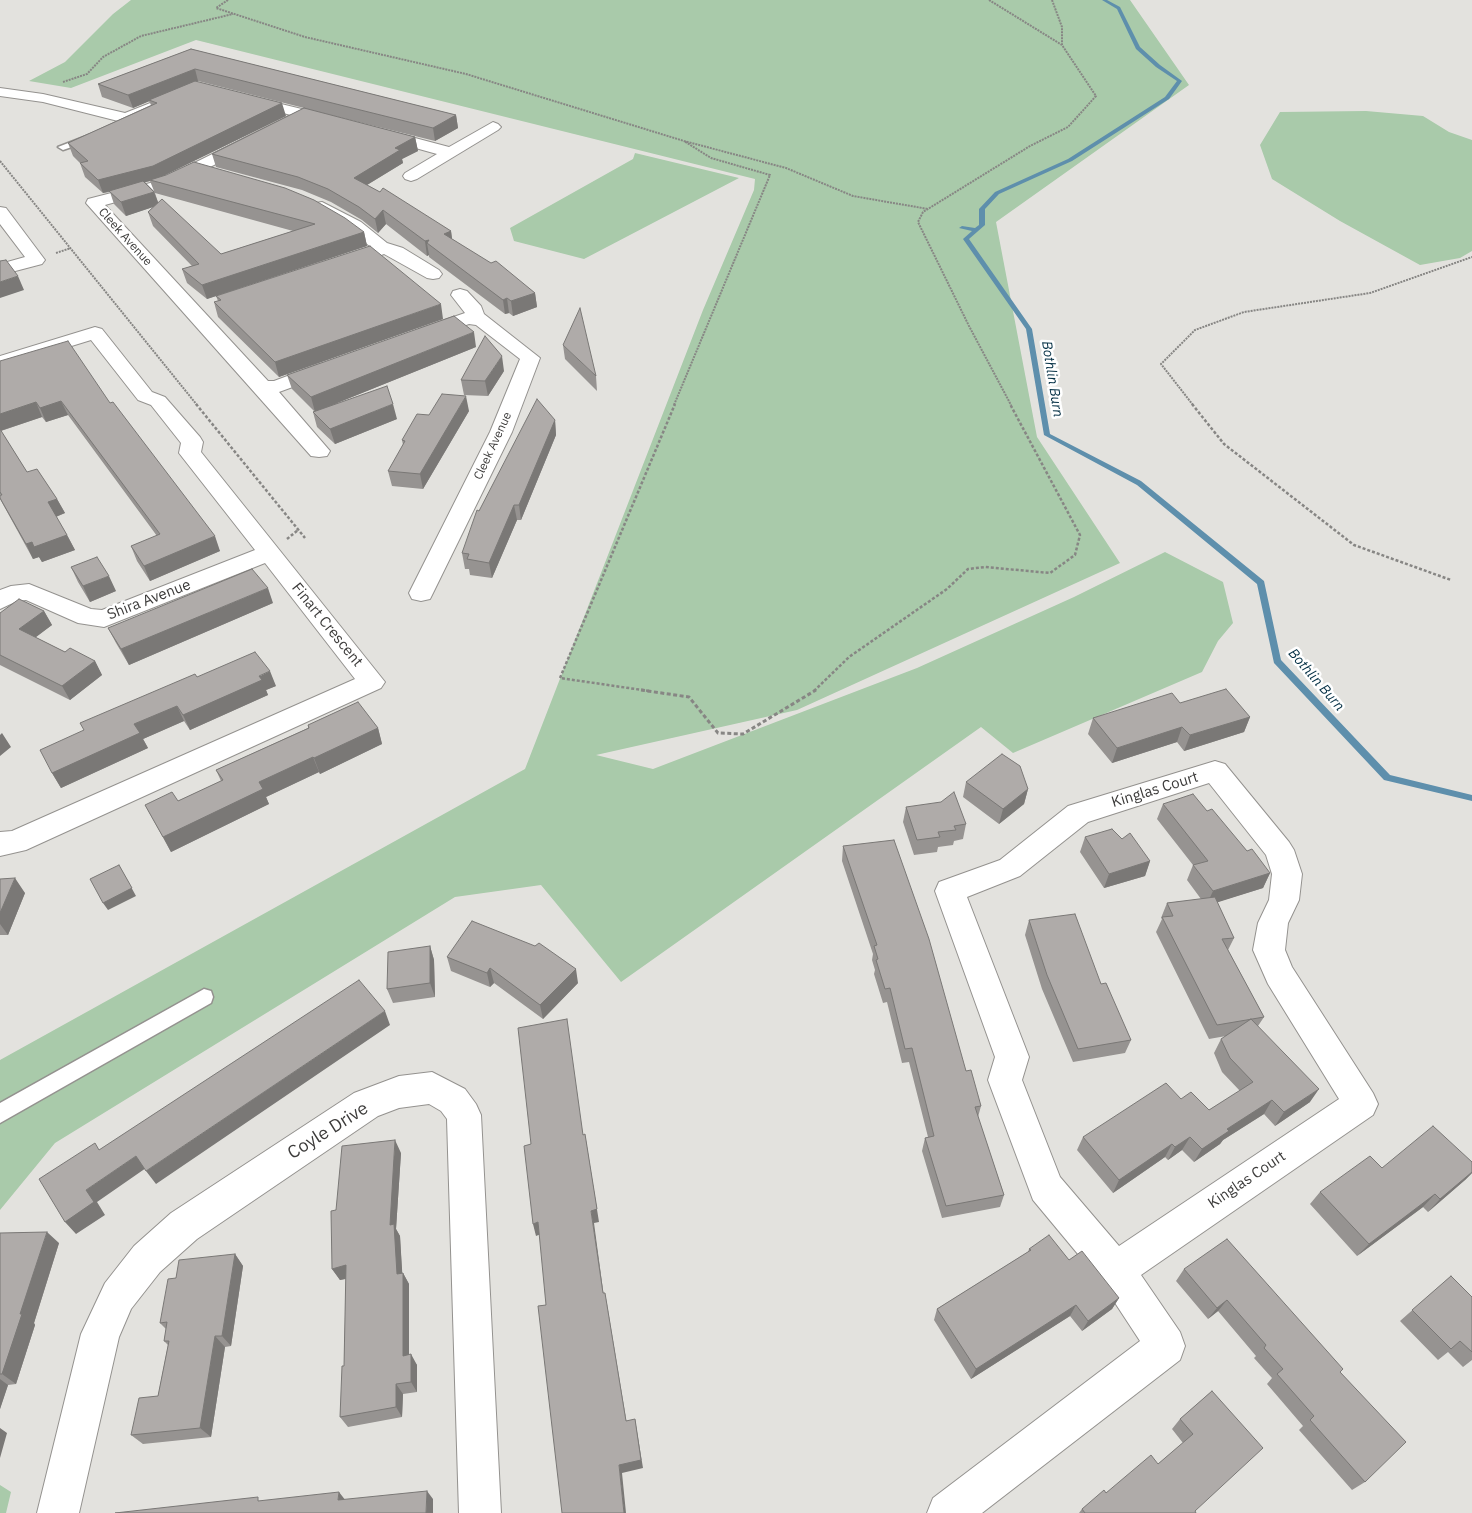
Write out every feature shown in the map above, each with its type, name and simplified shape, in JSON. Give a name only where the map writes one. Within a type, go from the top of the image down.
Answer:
[{"type":"street","points":[[0,92],[43,98],[126,118],[171,99]]},
{"type":"street","points":[[234,96],[324,119]]},
{"type":"street","name":"Cleek Avenue","points":[[305,114],[164,184],[94,203],[201,309],[263,387],[319,450]]},
{"type":"street","points":[[411,176],[493,127]]},
{"type":"street","points":[[370,131],[450,152]]},
{"type":"street","points":[[197,169],[224,176]]},
{"type":"street","points":[[309,202],[355,226],[381,247],[397,252],[432,274]]},
{"type":"street","points":[[0,212],[36,260],[0,270]]},
{"type":"street","points":[[322,270],[377,251],[381,247]]},
{"type":"street","name":"Cleek Avenue","points":[[421,593],[501,432],[530,358],[481,319],[476,319],[474,310],[460,295]]},
{"type":"street","points":[[413,338],[467,318],[476,319]]},
{"type":"street","name":"Finart Crescent","points":[[0,362],[95,333],[145,396],[158,400],[192,442],[190,453],[372,682],[16,842],[0,844]]},
{"type":"street","points":[[263,387],[276,387],[340,364]]},
{"type":"street","name":"Shira Avenue","points":[[5,598],[29,592],[87,617],[104,619],[269,553]]},
{"type":"street","points":[[0,573],[5,598]]},
{"type":"street","name":"Kinglas Court","points":[[948,1513],[1166,1346],[1115,1270],[1046,1188],[1005,1080],[1012,1057],[950,891],[1010,868],[1078,814],[1215,771],[1279,850],[1287,874],[1284,900],[1273,922],[1269,950],[1279,974],[1310,1026],[1361,1104],[1115,1270]]},
{"type":"street","name":"Coyle Drive","points":[[58,1513],[100,1334],[118,1296],[147,1259],[184,1226],[366,1104],[399,1092],[432,1088],[453,1100],[464,1115],[480,1513]]},
{"type":"lane","points":[[111,127],[126,118]]},
{"type":"lane","points":[[63,147],[95,136]]},
{"type":"lane","points":[[0,1114],[204,997]]},
{"type":"path","points":[[228,0],[216,8],[305,37],[466,74],[684,141],[786,168],[853,196],[929,209]]},
{"type":"path","points":[[684,141],[711,158],[770,175],[560,678],[689,697],[718,733],[743,734],[816,690],[849,657],[947,589],[968,569],[985,567],[1050,573],[1075,555],[1080,535],[969,326],[918,222],[923,212],[1030,146],[1068,127],[1096,96],[1062,45],[989,0]]},
{"type":"path","points":[[1052,0],[1062,27],[1062,45]]},
{"type":"path","points":[[43,98],[64,81],[87,74],[103,57],[141,36],[233,14]]},
{"type":"path","points":[[0,161],[305,538]]},
{"type":"path","points":[[1451,580],[1354,545],[1224,444],[1161,364],[1195,330],[1244,312],[1370,293],[1472,257]]},
{"type":"green space","points":[[131,0],[1130,0],[1189,85],[996,222],[1037,437],[1120,563],[797,710],[596,755],[653,769],[917,668],[1074,597],[1165,552],[1223,582],[1233,623],[1218,641],[1202,672],[1013,753],[981,727],[621,982],[541,885],[455,897],[55,1143],[0,1210],[0,1060],[525,769],[703,310],[754,190],[755,179],[196,40],[71,88],[29,81],[65,62],[113,14]]},
{"type":"green space","points":[[1366,111],[1423,116],[1449,132],[1472,140],[1472,251],[1460,258],[1420,265],[1340,221],[1272,179],[1260,145],[1280,112]]},
{"type":"green space","points":[[635,153],[739,178],[584,259],[514,241],[510,228],[633,159]]},
{"type":"green space","points":[[0,1485],[11,1492],[6,1513],[0,1513]]},
{"type":"building","points":[[191,49],[456,115],[433,128],[195,69],[128,95],[98,84]]},
{"type":"building","points":[[195,81],[282,103],[153,166],[98,180],[80,163],[88,161],[68,143],[157,103],[149,100]]},
{"type":"building","points":[[304,108],[415,137],[395,148],[400,150],[354,178],[380,192],[383,188],[451,231],[444,234],[491,263],[496,261],[535,293],[511,301],[507,298],[503,300],[427,243],[429,240],[425,241],[383,210],[375,219],[359,207],[328,189],[298,177],[212,154]]},
{"type":"building","points":[[194,162],[285,188],[314,200],[345,218],[364,232],[202,285],[182,269],[199,264],[148,212],[162,199],[221,254],[315,224],[150,180]]},
{"type":"building","points":[[143,181],[154,192],[121,202],[109,191]]},
{"type":"building","points":[[370,246],[441,304],[275,362],[214,302],[221,300],[216,296]]},
{"type":"building","points":[[6,260],[18,276],[0,282],[0,261]]},
{"type":"building","points":[[580,308],[596,376],[563,345]]},
{"type":"building","points":[[454,316],[474,332],[311,397],[287,375]]},
{"type":"building","points":[[485,336],[502,356],[485,381],[461,380]]},
{"type":"building","points":[[68,341],[110,403],[113,402],[215,536],[144,566],[131,546],[160,534],[61,401],[40,408],[36,402],[0,414],[0,361]]},
{"type":"building","points":[[387,386],[393,404],[330,429],[313,412]]},
{"type":"building","points":[[442,394],[466,396],[420,474],[388,471],[405,441],[402,440],[417,414],[429,415]]},
{"type":"building","points":[[537,399],[555,420],[519,505],[514,505],[489,563],[467,559],[469,554],[462,553],[477,510],[479,511]]},
{"type":"building","points":[[0,429],[27,472],[37,469],[57,499],[48,502],[67,535],[34,547],[32,542],[26,544],[0,498],[0,495],[2,495],[0,492]]},
{"type":"building","points":[[97,557],[109,576],[83,586],[71,567]]},
{"type":"building","points":[[252,569],[268,588],[121,649],[108,628]]},
{"type":"building","points":[[19,599],[44,611],[19,629],[65,652],[70,648],[95,661],[62,686],[0,655],[0,613]]},
{"type":"building","points":[[255,652],[270,671],[259,676],[262,680],[183,715],[177,706],[134,724],[140,733],[52,773],[40,750],[84,730],[80,723],[195,674],[197,677]]},
{"type":"building","points":[[1226,689],[1250,717],[1190,735],[1182,727],[1117,748],[1093,718],[1172,693],[1180,703]]},
{"type":"building","points":[[358,702],[378,728],[259,782],[263,789],[163,837],[145,805],[172,792],[178,801],[223,780],[216,770],[309,728],[308,725]]},
{"type":"building","points":[[1002,754],[1020,766],[1028,789],[1003,809],[966,782]]},
{"type":"building","points":[[954,792],[966,824],[954,826],[956,830],[938,832],[940,837],[917,840],[906,807],[941,802]]},
{"type":"building","points":[[1193,794],[1207,811],[1212,809],[1247,851],[1252,849],[1270,873],[1213,891],[1193,865],[1208,861],[1163,804]]},
{"type":"building","points":[[1112,829],[1122,839],[1130,833],[1150,861],[1109,874],[1085,837]]},
{"type":"building","points":[[894,840],[929,939],[966,1071],[971,1070],[981,1106],[975,1107],[1004,1195],[946,1206],[925,1138],[934,1136],[912,1048],[905,1049],[890,988],[885,989],[876,960],[878,959],[874,946],[877,945],[843,846]]},
{"type":"building","points":[[119,865],[132,888],[103,903],[90,879]]},
{"type":"building","points":[[15,878],[0,913],[0,879]]},
{"type":"building","points":[[1215,897],[1234,938],[1222,939],[1264,1017],[1217,1025],[1162,917],[1173,916],[1167,903]]},
{"type":"building","points":[[1075,914],[1101,984],[1106,983],[1131,1040],[1078,1049],[1047,975],[1029,920]]},
{"type":"building","points":[[472,921],[535,946],[539,943],[576,969],[540,1005],[490,968],[487,973],[447,957]]},
{"type":"building","points":[[430,946],[430,983],[387,989],[388,952]]},
{"type":"building","points":[[359,980],[385,1011],[146,1171],[136,1156],[86,1190],[94,1202],[65,1222],[39,1179],[95,1143],[99,1150]]},
{"type":"building","points":[[567,1019],[583,1135],[585,1134],[597,1209],[591,1211],[603,1293],[605,1293],[626,1421],[635,1419],[641,1460],[619,1465],[624,1513],[562,1513],[538,1306],[546,1305],[538,1222],[533,1224],[524,1146],[531,1144],[518,1028]]},
{"type":"building","points":[[1251,1019],[1319,1089],[1284,1112],[1272,1100],[1227,1129],[1229,1131],[1202,1149],[1190,1137],[1175,1147],[1172,1144],[1119,1180],[1083,1137],[1166,1083],[1181,1099],[1191,1092],[1209,1110],[1253,1082],[1230,1058],[1221,1039]]},
{"type":"building","points":[[1433,1126],[1472,1162],[1472,1172],[1440,1199],[1435,1194],[1369,1244],[1320,1192],[1370,1156],[1382,1168]]},
{"type":"building","points":[[395,1140],[390,1225],[394,1224],[397,1274],[403,1273],[403,1356],[411,1354],[411,1382],[396,1384],[396,1407],[340,1417],[342,1366],[344,1366],[346,1265],[332,1269],[331,1211],[336,1210],[342,1146]]},
{"type":"building","points":[[47,1232],[20,1314],[22,1314],[2,1374],[0,1374],[0,1233]]},
{"type":"building","points":[[1049,1235],[1069,1260],[1082,1251],[1119,1298],[1088,1321],[1076,1305],[976,1369],[937,1309],[1031,1250],[1029,1249]]},
{"type":"building","points":[[1227,1239],[1343,1369],[1340,1372],[1406,1442],[1365,1482],[1310,1420],[1314,1416],[1277,1374],[1283,1369],[1264,1348],[1266,1345],[1227,1300],[1217,1308],[1184,1269]]},
{"type":"building","points":[[235,1254],[222,1336],[215,1336],[200,1428],[131,1435],[139,1398],[158,1396],[169,1341],[164,1341],[167,1322],[160,1323],[168,1279],[176,1278],[179,1260]]},
{"type":"building","points":[[1451,1276],[1472,1297],[1472,1352],[1460,1341],[1451,1349],[1412,1310]]},
{"type":"building","points":[[1212,1391],[1263,1448],[1195,1511],[1196,1513],[1085,1513],[1082,1509],[1104,1490],[1106,1493],[1151,1455],[1158,1464],[1193,1434],[1180,1419]]},
{"type":"building","points":[[427,1491],[426,1513],[115,1513],[258,1497],[258,1501],[339,1492],[338,1500]]},
{"type":"waterway","name":"Bothlin Burn","points":[[1104,0],[1119,8],[1138,48],[1158,66],[1180,81],[1167,98],[1070,160],[997,193],[982,209],[982,225],[966,239],[1029,329],[1047,435],[1139,483],[1261,583],[1277,661],[1387,778],[1472,798]]},
{"type":"waterway","points":[[962,228],[976,230]]}]
